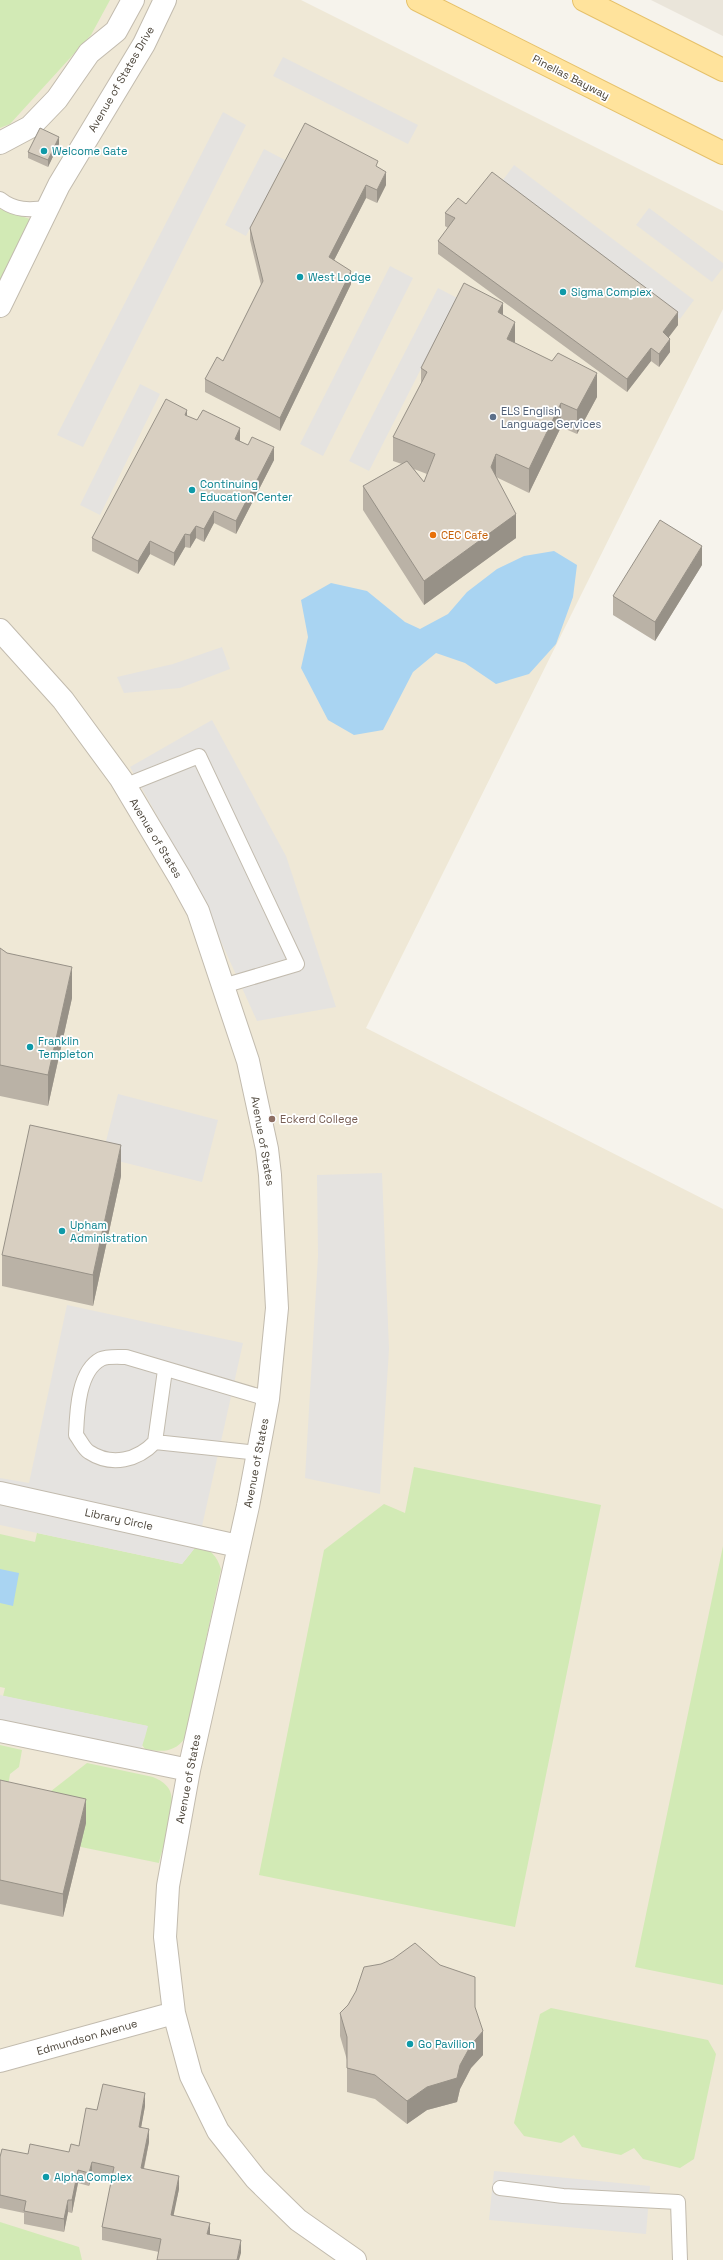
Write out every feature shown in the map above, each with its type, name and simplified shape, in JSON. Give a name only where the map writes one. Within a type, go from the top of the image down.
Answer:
[{"type":"main road","name":"Pinellas Bayway","points":[[418,0],[723,154]]},
{"type":"main road","points":[[584,0],[723,70]]},
{"type":"street","points":[[0,143],[30,127],[57,99],[89,53],[116,32],[133,0]]},
{"type":"street","name":"Avenue of States Drive","points":[[0,306],[59,185],[144,44],[165,0]]},
{"type":"street","name":"Avenue of States","points":[[0,630],[63,700],[124,786],[198,911],[248,1061],[267,1148],[270,1175],[277,1308],[268,1399],[258,1453],[189,1770],[168,1886],[165,1937],[174,2013],[191,2076],[218,2131],[256,2179],[298,2220],[353,2260]]},
{"type":"street","name":"Avenue of States","points":[[0,641],[22,654]]},
{"type":"street","name":"Library Circle","points":[[0,1493],[238,1546]]},
{"type":"street","points":[[0,1731],[189,1770]]},
{"type":"street","name":"Edmundson Avenue","points":[[0,2061],[174,2013]]},
{"type":"lane","points":[[0,199],[9,206],[26,211],[48,208]]},
{"type":"lane","points":[[124,786],[199,756],[297,964],[223,986]]},
{"type":"lane","points":[[165,1370],[155,1442],[145,1453],[130,1459],[111,1460],[89,1452],[76,1435],[78,1404],[88,1370],[102,1358],[126,1357],[165,1370],[268,1399]]},
{"type":"lane","points":[[155,1442],[258,1453]]},
{"type":"lane","points":[[500,2188],[563,2196],[678,2202],[680,2260]]},
{"type":"shaded area","name":"Eckerd College","points":[[0,0],[301,0],[723,211],[723,309],[366,1028],[723,1209],[723,2260],[0,2260]]},
{"type":"shaded area","points":[[651,0],[723,0],[723,36]]},
{"type":"shaded area","points":[[283,57],[418,125],[408,144],[273,76]]},
{"type":"shaded area","points":[[223,112],[246,125],[83,447],[57,435]]},
{"type":"shaded area","points":[[264,149],[285,160],[246,236],[225,225]]},
{"type":"shaded area","points":[[514,165],[694,300],[680,319],[500,184]]},
{"type":"shaded area","points":[[649,208],[723,263],[723,268],[712,282],[636,225]]},
{"type":"shaded area","points":[[390,266],[413,278],[323,456],[300,444]]},
{"type":"shaded area","points":[[438,288],[457,298],[369,471],[349,461]]},
{"type":"shaded area","points":[[140,384],[160,394],[100,515],[80,505]]},
{"type":"shaded area","points":[[222,647],[230,669],[180,688],[124,693],[117,677],[173,664]]},
{"type":"shaded area","points":[[212,720],[286,856],[336,1007],[257,1021],[194,882],[130,767]]},
{"type":"shaded area","points":[[118,1094],[218,1120],[202,1182],[102,1157]]},
{"type":"shaded area","points":[[382,1173],[389,1349],[380,1494],[305,1478],[318,1256],[317,1175]]},
{"type":"shaded area","points":[[67,1305],[243,1343],[198,1544],[182,1564],[0,1525],[0,1478],[29,1483]]},
{"type":"shaded area","points":[[0,1695],[148,1726],[141,1749],[0,1720]]},
{"type":"shaded area","points":[[494,2171],[650,2186],[646,2234],[489,2220]]},
{"type":"green space","points":[[0,0],[110,0],[91,35],[10,124],[0,128]]},
{"type":"green space","points":[[0,209],[30,219],[0,287]]},
{"type":"green space","points":[[414,1467],[601,1505],[515,1927],[259,1875],[324,1550],[384,1504],[405,1513]]},
{"type":"green space","points":[[37,1533],[182,1564],[198,1544],[210,1551],[218,1560],[221,1569],[185,1738],[181,1743],[172,1749],[157,1751],[145,1749],[142,1745],[147,1726],[3,1696],[5,1688],[0,1687],[0,1534],[35,1542]]},
{"type":"green space","points":[[723,1546],[723,1985],[635,1967]]},
{"type":"green space","points":[[0,1745],[22,1750],[19,1767],[10,1774],[6,1799],[0,1797]]},
{"type":"green space","points":[[87,1763],[153,1777],[163,1782],[167,1786],[172,1799],[171,1817],[159,1863],[81,1847],[46,1795]]},
{"type":"green space","points":[[551,2008],[708,2040],[716,2054],[694,2159],[680,2168],[643,2159],[634,2148],[621,2155],[582,2147],[574,2135],[561,2143],[524,2136],[514,2123],[540,2014]]},
{"type":"green space","points":[[0,2222],[79,2247],[82,2260],[0,2260]]},
{"type":"water","points":[[554,551],[577,565],[573,597],[556,644],[529,674],[496,684],[465,663],[436,653],[413,672],[383,730],[354,735],[328,720],[301,668],[308,637],[301,600],[331,583],[367,591],[405,622],[420,629],[448,614],[467,592],[497,569],[524,556]]},
{"type":"water","points":[[0,1569],[19,1573],[13,1606],[0,1603]]},
{"type":"building","name":"West Lodge","points":[[305,123],[378,161],[376,166],[386,172],[377,190],[366,185],[329,257],[351,271],[280,418],[205,379],[217,357],[223,361],[263,281],[250,228]]},
{"type":"building","name":"Welcome Gate","points":[[40,128],[59,137],[48,160],[28,152]]},
{"type":"building","name":"Sigma Complex","points":[[492,172],[678,312],[663,332],[670,339],[659,354],[651,348],[627,379],[438,241],[455,218],[445,213],[458,198],[466,204]]},
{"type":"building","points":[[464,283],[503,303],[498,312],[515,322],[507,339],[552,361],[558,353],[597,373],[577,410],[561,403],[529,469],[496,454],[491,467],[516,514],[424,581],[363,486],[407,461],[424,482],[435,454],[393,437],[427,372],[421,368]]},
{"type":"building","name":"Continuing Education Center","points":[[166,399],[187,410],[185,415],[197,420],[203,410],[240,428],[235,439],[248,445],[252,437],[274,447],[236,521],[214,511],[204,529],[196,526],[190,535],[185,534],[174,553],[150,541],[138,561],[92,538]]},
{"type":"building","points":[[660,520],[702,546],[655,622],[613,596]]},
{"type":"building","name":"Franklin Templeton","points":[[0,948],[7,953],[72,967],[48,1075],[0,1065]]},
{"type":"building","name":"Upham Administration","points":[[30,1125],[121,1145],[93,1275],[2,1255]]},
{"type":"building","points":[[0,1780],[86,1799],[63,1894],[0,1880]]},
{"type":"building","name":"Go Pavilion","points":[[415,1943],[440,1965],[475,1977],[475,2007],[483,2031],[471,2045],[460,2065],[457,2078],[427,2087],[407,2101],[375,2075],[347,2068],[347,2037],[340,2013],[348,2005],[356,1991],[364,1967],[381,1964],[393,1959]]},
{"type":"building","name":"Alpha Complex","points":[[103,2084],[145,2093],[139,2127],[149,2129],[141,2168],[179,2176],[171,2215],[210,2223],[207,2234],[241,2240],[237,2260],[157,2260],[161,2239],[102,2227],[114,2167],[92,2162],[89,2173],[78,2170],[72,2200],[68,2200],[64,2219],[24,2211],[26,2201],[0,2195],[0,2157],[2,2149],[28,2154],[30,2144],[69,2152],[71,2144],[79,2146],[86,2108],[97,2110]]},
{"type":"place","name":"Welcome Gate","points":[[44,151]]},
{"type":"place","name":"West Lodge","points":[[300,277]]},
{"type":"place","name":"Sigma Complex","points":[[563,292]]},
{"type":"place","name":"ELS English Language Services","points":[[493,417]]},
{"type":"place","name":"Continuing Education Center","points":[[192,490]]},
{"type":"place","name":"CEC Cafe","points":[[433,535]]},
{"type":"place","name":"Franklin Templeton","points":[[30,1047]]},
{"type":"place","name":"Eckerd College","points":[[272,1119]]},
{"type":"place","name":"Upham Administration","points":[[62,1231]]},
{"type":"place","name":"Go Pavilion","points":[[410,2044]]},
{"type":"place","name":"Alpha Complex","points":[[46,2177]]}]
